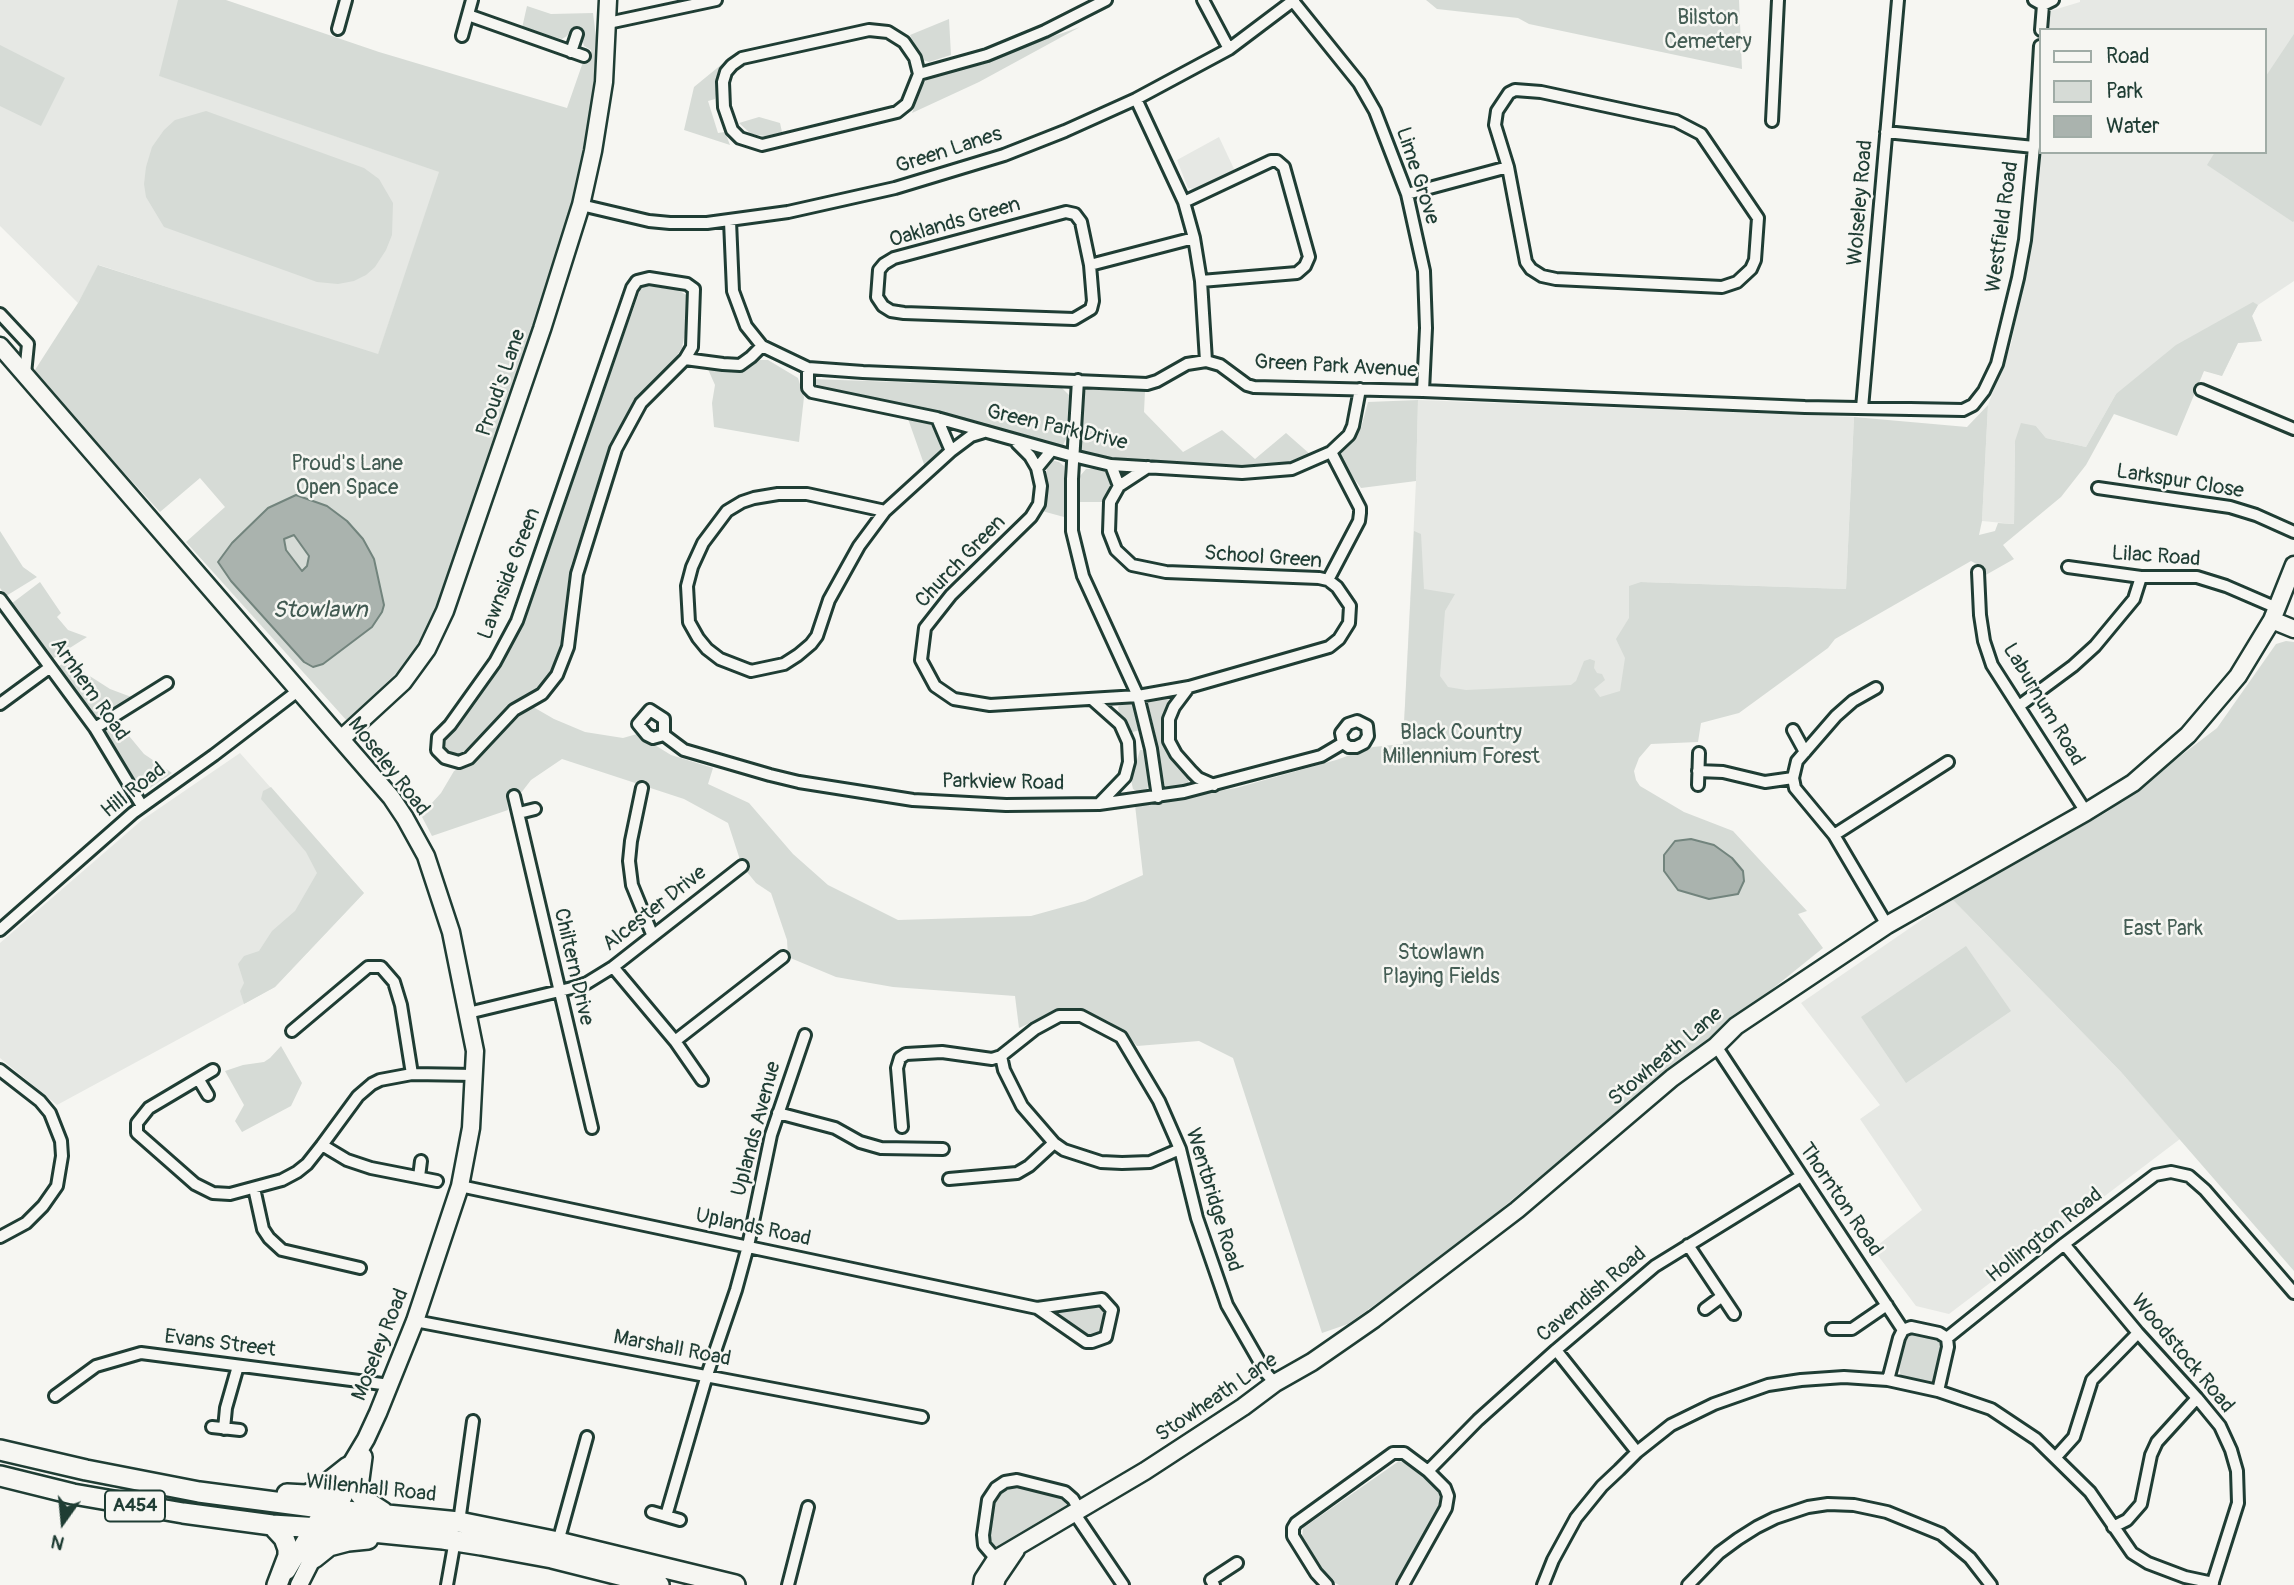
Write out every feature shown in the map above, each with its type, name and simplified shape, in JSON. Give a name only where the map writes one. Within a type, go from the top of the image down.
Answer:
[{"type":"highway","name":"Willenhall Road","points":[[0,1450],[199,1492],[387,1515],[659,1585]]},
{"type":"highway","points":[[199,1492],[223,1489],[306,1495],[319,1490],[359,1454]]},
{"type":"highway","points":[[359,1454],[360,1494],[387,1515]]},
{"type":"highway","name":"Willenhall Road","points":[[0,1476],[125,1504],[272,1525],[452,1533],[558,1542],[735,1585]]},
{"type":"highway","points":[[272,1525],[285,1538],[288,1549],[278,1585]]},
{"type":"highway","points":[[314,1558],[329,1546],[348,1541],[452,1533]]},
{"type":"street","points":[[338,29],[346,0]]},
{"type":"street","points":[[462,36],[472,0]]},
{"type":"street","name":"Proud's Lane","points":[[341,739],[403,682],[427,649],[445,611],[542,329],[581,205],[604,82],[607,0]]},
{"type":"street","points":[[608,23],[716,0]]},
{"type":"street","points":[[919,74],[987,55],[1045,31],[1106,0]]},
{"type":"street","points":[[1203,0],[1229,49]]},
{"type":"street","points":[[1772,121],[1778,0]]},
{"type":"street","name":"Wolseley Road","points":[[1862,408],[1898,0]]},
{"type":"street","name":"Green Lanes","points":[[581,205],[623,216],[670,223],[730,221],[788,212],[895,188],[1004,155],[1136,99],[1229,49],[1294,1]]},
{"type":"street","name":"Lime Grove","points":[[1294,1],[1359,83],[1375,111],[1407,194],[1424,271],[1426,328],[1423,391]]},
{"type":"street","points":[[2041,28],[2043,2]]},
{"type":"street","points":[[468,15],[584,56]]},
{"type":"street","points":[[869,30],[888,32],[904,42],[915,58],[919,74],[907,104],[897,112],[762,145],[740,138],[732,130],[724,107],[723,82],[726,72],[742,58],[869,30]]},
{"type":"street","points":[[571,52],[577,34]]},
{"type":"street","name":"Westfield Road","points":[[1973,405],[1984,391],[1997,364],[2018,278],[2025,240],[2038,80]]},
{"type":"street","points":[[1515,90],[1541,92],[1676,121],[1701,134],[1758,218],[1755,260],[1751,270],[1737,282],[1722,287],[1556,279],[1542,276],[1526,262],[1508,167],[1495,125],[1497,111],[1509,93],[1515,90]]},
{"type":"street","points":[[730,221],[733,292],[746,326],[762,346],[808,368],[1147,384],[1157,381],[1187,364],[1206,361],[1201,281],[1194,238],[1184,202],[1136,99]]},
{"type":"street","points":[[1886,132],[2034,147]]},
{"type":"street","points":[[1184,202],[1271,161],[1278,161],[1284,167],[1309,257],[1305,266],[1297,272],[1201,281]]},
{"type":"street","points":[[1407,194],[1508,167]]},
{"type":"street","name":"Oaklands Green","points":[[1066,212],[1075,214],[1082,222],[1090,265],[1093,301],[1091,309],[1074,319],[904,313],[891,311],[883,306],[877,297],[879,270],[894,258],[1066,212]]},
{"type":"street","points":[[1090,265],[1194,238]]},
{"type":"street","name":"Lawnside Green","points":[[649,278],[687,284],[694,289],[692,347],[685,359],[641,403],[616,449],[577,574],[568,647],[557,675],[542,694],[514,710],[469,758],[459,762],[445,758],[437,750],[438,737],[450,725],[495,662],[517,621],[632,288],[637,281],[649,278]]},
{"type":"street","points":[[0,314],[28,344],[25,374]]},
{"type":"street","name":"Moseley Road","points":[[0,346],[391,797],[426,856],[445,908],[475,1051],[471,1128],[460,1186],[415,1321],[390,1385],[359,1454],[320,1528]]},
{"type":"street","points":[[685,359],[740,365],[762,346]]},
{"type":"street","name":"Green Park Avenue","points":[[1206,361],[1220,365],[1254,387],[1942,411],[1963,410],[1973,405]]},
{"type":"street","name":"Green Park Drive","points":[[808,368],[808,388],[812,391],[937,418],[1051,451],[1111,465],[1242,472],[1292,469],[1331,452],[1349,435],[1360,389]]},
{"type":"street","points":[[1078,380],[1072,531],[1083,576],[1138,696],[1151,749],[1158,797]]},
{"type":"street","points":[[2200,390],[2294,429]]},
{"type":"street","points":[[937,418],[951,451]]},
{"type":"street","points":[[885,511],[838,499],[778,495],[754,498],[727,511],[703,543],[687,586],[689,622],[698,638],[706,649],[720,659],[751,671],[784,664],[798,655],[817,636],[829,600],[859,546],[885,511],[951,451],[971,436],[986,432]]},
{"type":"street","points":[[1013,440],[1030,456],[1037,468],[1051,451]]},
{"type":"street","points":[[1328,580],[1359,521],[1360,513],[1360,508],[1331,452]]},
{"type":"street","points":[[1111,465],[1119,486],[1148,467]]},
{"type":"street","name":"Church Green","points":[[1037,468],[1041,486],[1039,504],[1031,517],[951,595],[925,628],[921,660],[935,686],[954,699],[990,705],[1138,696]]},
{"type":"street","name":"School Green","points":[[1119,486],[1110,502],[1109,532],[1116,550],[1132,565],[1166,572],[1319,578],[1328,580],[1337,587],[1350,606],[1349,623],[1339,639],[1329,646],[1189,687],[1138,696]]},
{"type":"street","name":"Larkspur Close","points":[[2098,488],[2230,507],[2294,532]]},
{"type":"street","name":"Stowheath Lane","points":[[996,1559],[1078,1512],[1221,1421],[1374,1318],[1517,1210],[1672,1078],[1716,1046],[1736,1026],[1887,925],[2133,783],[2188,735],[2238,676],[2275,614],[2294,565]]},
{"type":"street","name":"Lilac Road","points":[[2068,567],[2141,577],[2186,576],[2211,581],[2275,614]]},
{"type":"street","name":"Laburnum Road","points":[[1978,572],[1980,615],[1984,641],[1992,665],[2086,812]]},
{"type":"street","points":[[2020,706],[2095,646],[2134,599],[2141,577]]},
{"type":"street","name":"Arnhem Road","points":[[0,599],[95,728],[142,806]]},
{"type":"street","points":[[2275,614],[2294,629]]},
{"type":"street","points":[[0,704],[49,668]]},
{"type":"street","points":[[95,728],[167,682]]},
{"type":"street","points":[[1189,687],[1174,707],[1170,719],[1169,741],[1176,754],[1198,778],[1214,785]]},
{"type":"street","points":[[1875,688],[1853,701],[1836,716],[1797,761],[1793,778],[1795,788],[1833,835],[1887,925]]},
{"type":"street","name":"Hill Road","points":[[2,924],[142,806],[299,690]]},
{"type":"street","points":[[1093,700],[1120,724],[1128,742],[1129,762],[1125,777],[1099,804]]},
{"type":"street","points":[[1793,730],[1805,752]]},
{"type":"street","name":"Parkview Road","points":[[664,735],[684,750],[814,785],[926,801],[1006,805],[1099,804],[1158,797],[1321,756],[1343,743]]},
{"type":"street","points":[[1698,785],[1699,753]]},
{"type":"street","points":[[1833,835],[1948,762]]},
{"type":"street","points":[[1698,771],[1723,772],[1765,782],[1793,778]]},
{"type":"street","points":[[642,788],[629,861],[632,885],[652,934]]},
{"type":"street","name":"Chiltern Drive","points":[[514,796],[592,1128]]},
{"type":"street","points":[[519,813],[536,809]]},
{"type":"street","name":"Alcester Drive","points":[[468,1013],[587,983],[612,967],[743,866]]},
{"type":"street","points":[[675,1041],[774,972],[783,957]]},
{"type":"street","points":[[292,1031],[368,967],[381,967],[394,982],[398,993],[412,1074]]},
{"type":"street","points":[[612,967],[675,1041],[702,1080]]},
{"type":"street","name":"Wentbridge Road","points":[[1001,1056],[1035,1029],[1059,1016],[1081,1016],[1121,1037],[1159,1101],[1180,1149],[1197,1219],[1227,1305],[1266,1373],[1275,1383]]},
{"type":"street","name":"Uplands Avenue","points":[[666,1516],[748,1246],[771,1135],[805,1035]]},
{"type":"street","name":"Thornton Road","points":[[1716,1046],[1903,1330]]},
{"type":"street","points":[[902,1126],[897,1068],[900,1058],[906,1054],[942,1052],[992,1059],[1001,1056],[1004,1070],[1022,1106],[1054,1143],[1064,1150],[1101,1162],[1122,1163],[1150,1162],[1180,1149]]},
{"type":"street","points":[[0,1070],[40,1101],[50,1113],[61,1141],[62,1156],[57,1186],[43,1206],[26,1223],[0,1237]]},
{"type":"street","points":[[213,1070],[149,1108],[138,1123],[137,1133],[184,1175],[206,1190],[230,1194],[282,1180],[297,1172],[307,1164],[363,1091],[380,1080],[412,1074],[475,1075]]},
{"type":"street","points":[[199,1080],[208,1095]]},
{"type":"street","points":[[778,1113],[835,1128],[860,1142],[881,1148],[943,1149]]},
{"type":"street","points":[[949,1179],[1017,1173],[1029,1166],[1054,1143]]},
{"type":"street","points":[[322,1145],[347,1160],[371,1168],[437,1181]]},
{"type":"street","points":[[419,1177],[421,1161]]},
{"type":"street","name":"Hollington Road","points":[[1947,1338],[2155,1175],[2171,1172],[2189,1176],[2206,1190],[2294,1293]]},
{"type":"street","name":"Cavendish Road","points":[[1428,1471],[1478,1420],[1655,1266],[1801,1176]]},
{"type":"street","name":"Uplands Road","points":[[460,1186],[1037,1308],[1102,1299],[1112,1310],[1106,1337],[1086,1342],[1037,1308]]},
{"type":"street","points":[[254,1188],[264,1229],[282,1250],[360,1268]]},
{"type":"street","name":"Woodstock Road","points":[[2064,1244],[2220,1426],[2237,1471],[2238,1503],[2213,1584]]},
{"type":"street","points":[[1688,1245],[1734,1314]]},
{"type":"street","points":[[1705,1310],[1721,1297]]},
{"type":"street","points":[[1832,1329],[1852,1329],[1887,1306]]},
{"type":"street","name":"Marshall Road","points":[[415,1321],[922,1417]]},
{"type":"street","points":[[1888,1380],[1903,1330],[1911,1327],[1939,1333],[1947,1338],[1948,1347],[1938,1391]]},
{"type":"street","points":[[2056,1457],[2074,1437],[2092,1380],[2138,1333]]},
{"type":"street","points":[[1556,1350],[1637,1452]]},
{"type":"street","name":"Evans Street","points":[[55,1396],[96,1366],[141,1353],[390,1385]]},
{"type":"street","points":[[224,1429],[226,1408],[238,1366]]},
{"type":"street","points":[[1543,1585],[1576,1518],[1602,1486],[1637,1452],[1671,1425],[1714,1404],[1768,1385],[1832,1378],[1888,1380],[1938,1391],[1991,1409],[2036,1439],[2056,1457],[2090,1492],[2132,1553],[2148,1563],[2213,1584]]},
{"type":"street","points":[[2113,1527],[2127,1520],[2141,1504],[2149,1463],[2157,1442],[2197,1398]]},
{"type":"street","points":[[447,1585],[452,1533],[473,1420]]},
{"type":"street","points":[[212,1427],[240,1430]]},
{"type":"street","points":[[558,1542],[587,1437]]},
{"type":"street","points":[[1327,1585],[1316,1573],[1293,1536],[1296,1523],[1393,1454],[1404,1453],[1428,1471],[1445,1488],[1448,1496],[1446,1508],[1403,1585]]},
{"type":"street","points":[[982,1585],[996,1559],[984,1545],[988,1500],[1000,1484],[1017,1480],[1065,1492],[1073,1499],[1078,1512],[1123,1585]]},
{"type":"street","points":[[1688,1585],[1720,1553],[1757,1527],[1786,1514],[1828,1504],[1854,1505],[1887,1512],[1941,1534],[1970,1558],[1991,1585]]},
{"type":"street","points":[[788,1585],[808,1507]]},
{"type":"street","points":[[652,1512],[680,1520]]},
{"type":"street","points":[[299,1585],[314,1558],[320,1528]]},
{"type":"street","points":[[278,1585],[320,1528]]},
{"type":"street","name":"Stowheath Lane","points":[[995,1585],[1017,1548]]},
{"type":"street","points":[[1214,1585],[1211,1580],[1237,1563]]},
{"type":"shaded area","points":[[0,0],[182,0],[160,76],[440,172],[378,355],[99,265],[78,303],[0,226]]},
{"type":"shaded area","points":[[2294,0],[2294,281],[2258,305],[2252,316],[2262,341],[2238,343],[2222,376],[2204,370],[2199,382],[2116,394],[2086,447],[2046,438],[2036,426],[2015,441],[2014,524],[1982,521],[1988,405],[2011,345],[2028,255],[2038,152],[2266,154],[2266,28],[2048,28],[2050,11],[2080,2]]},
{"type":"shaded area","points":[[1219,137],[1235,171],[1194,189],[1188,188],[1177,160]]},
{"type":"shaded area","points":[[1418,400],[1854,417],[1846,589],[1641,582],[1638,697],[1403,744]]},
{"type":"shaded area","points":[[240,753],[364,893],[275,987],[57,1105],[0,1058],[0,943],[142,820]]},
{"type":"shaded area","points":[[1952,899],[2121,1072],[2180,1139],[1949,1314],[1916,1306],[1873,1249],[1922,1210],[1860,1119],[1880,1105],[1801,1003]]},
{"type":"green space","name":"Proud's Lane Open Space","points":[[178,0],[226,0],[379,52],[567,108],[583,62],[588,64],[591,50],[584,46],[581,35],[570,31],[562,39],[522,28],[527,6],[551,14],[593,13],[597,45],[590,116],[562,243],[436,611],[408,661],[348,722],[186,542],[225,507],[200,478],[160,512],[33,373],[78,303],[98,265],[378,354],[439,172],[159,76]]},
{"type":"green space","name":"Bilston Cemetery","points":[[1426,0],[1739,0],[1742,69],[1529,24],[1518,18],[1437,9]]},
{"type":"green space","points":[[949,19],[951,55],[929,62],[922,60],[910,35]]},
{"type":"green space","points":[[1080,27],[979,82],[912,113],[922,86],[929,77]]},
{"type":"green space","points":[[2294,34],[2293,222],[2207,165],[2214,154],[2266,154],[2266,76]]},
{"type":"green space","points":[[0,45],[65,78],[41,126],[0,106]]},
{"type":"green space","points":[[722,64],[715,99],[708,101],[718,133],[725,132],[730,145],[684,130],[694,87]]},
{"type":"green space","points":[[206,111],[364,168],[379,179],[393,203],[392,235],[375,267],[354,281],[338,284],[317,282],[164,227],[146,197],[144,184],[152,147],[175,120]]},
{"type":"green space","points":[[759,117],[780,123],[782,132],[765,136],[751,134],[739,123]]},
{"type":"green space","points":[[648,286],[678,290],[688,296],[690,306],[682,348],[669,368],[618,429],[571,565],[561,649],[550,675],[538,692],[498,719],[468,750],[459,756],[452,756],[444,751],[443,737],[456,728],[491,681],[516,636],[641,288]]},
{"type":"green space","name":"Stowlawn Playing Fields","points":[[2253,302],[2258,305],[2252,316],[2262,341],[2238,343],[2222,376],[2204,371],[2177,436],[2114,414],[2086,465],[2061,497],[2003,545],[2014,559],[1984,576],[1984,568],[1971,561],[1835,639],[1828,648],[1739,713],[1701,723],[1698,742],[1651,744],[1639,758],[1634,771],[1640,786],[1684,812],[1733,831],[1807,911],[1798,914],[1823,948],[1457,1246],[1348,1324],[1322,1333],[1233,1058],[1199,1041],[1137,1046],[1123,1031],[1108,1021],[1084,1012],[1057,1011],[1019,1028],[1015,996],[893,987],[836,977],[788,957],[787,940],[771,893],[756,883],[742,866],[728,823],[684,799],[562,759],[531,780],[521,793],[507,797],[508,810],[432,836],[421,815],[441,793],[454,771],[467,764],[528,704],[585,732],[623,738],[637,734],[671,755],[713,768],[708,784],[749,803],[793,854],[828,885],[898,920],[1031,916],[1085,901],[1143,875],[1135,805],[1236,788],[1373,747],[1403,744],[1414,531],[1421,534],[1424,589],[1455,594],[1445,611],[1440,676],[1448,687],[1466,690],[1571,685],[1576,681],[1584,661],[1590,659],[1595,661],[1594,668],[1605,680],[1594,689],[1600,697],[1620,691],[1625,658],[1616,639],[1629,618],[1629,586],[1641,582],[1846,589],[1854,417],[1967,427],[1988,405],[1979,535],[1995,531],[1998,523],[2014,524],[2015,441],[2021,423],[2036,426],[2046,438],[2086,447],[2116,394],[2176,345]]},
{"type":"green space","points":[[760,360],[768,360],[798,378],[804,397],[799,442],[714,427],[712,403],[715,385],[707,367],[736,370]]},
{"type":"green space","points":[[812,379],[1062,388],[1069,395],[1066,439],[1062,447],[1044,444],[905,405],[815,388]]},
{"type":"green space","points":[[1088,389],[1145,391],[1144,412],[1183,452],[1222,430],[1255,459],[1286,433],[1311,455],[1292,464],[1238,469],[1087,455],[1082,452],[1079,443],[1083,392]]},
{"type":"green space","points":[[1418,400],[1416,481],[1361,488],[1338,457],[1361,428],[1368,402]]},
{"type":"green space","points":[[907,416],[937,429],[942,441],[941,452],[925,467]]},
{"type":"green space","points":[[1051,460],[1064,466],[1064,517],[1042,511],[1047,463]]},
{"type":"green space","points":[[1086,469],[1106,472],[1110,481],[1110,492],[1103,502],[1078,502],[1080,476]]},
{"type":"green space","points":[[0,531],[23,567],[37,577],[6,596],[0,588]]},
{"type":"green space","points":[[40,582],[61,613],[57,617],[68,630],[87,637],[51,660],[11,604]]},
{"type":"green space","name":"East Park","points":[[2294,642],[2294,1271],[2121,1072],[1952,899],[2107,812],[2217,728],[2276,644]]},
{"type":"green space","points":[[74,656],[85,673],[110,689],[134,698],[96,722],[56,668]]},
{"type":"green space","points":[[1166,697],[1170,701],[1169,751],[1180,770],[1189,777],[1188,786],[1167,789],[1162,782],[1156,737],[1147,700]]},
{"type":"green space","points":[[1124,701],[1134,705],[1140,730],[1129,733],[1119,714],[1118,707]]},
{"type":"green space","points":[[115,719],[144,754],[172,773],[150,788],[142,789],[101,731]]},
{"type":"green space","points":[[1140,750],[1145,750],[1150,781],[1147,789],[1138,792],[1133,789],[1131,780]]},
{"type":"green space","points":[[271,787],[364,893],[275,987],[244,1004],[240,991],[244,983],[238,964],[244,956],[259,951],[272,931],[295,911],[317,873],[306,852],[261,799],[263,791]]},
{"type":"green space","points":[[1966,946],[2011,1011],[1906,1083],[1861,1017]]},
{"type":"green space","points":[[281,1046],[302,1083],[291,1106],[242,1132],[235,1121],[244,1105],[225,1071],[264,1062]]},
{"type":"green space","points":[[1096,1307],[1103,1311],[1104,1327],[1094,1338],[1085,1336],[1053,1311]]},
{"type":"green space","points":[[1914,1332],[1928,1335],[1942,1347],[1936,1379],[1929,1384],[1915,1383],[1901,1377],[1899,1367],[1906,1335]]},
{"type":"green space","points":[[1399,1461],[1411,1465],[1440,1493],[1442,1502],[1396,1585],[1339,1585],[1331,1581],[1302,1538],[1303,1528]]},
{"type":"green space","points":[[1022,1487],[1063,1497],[1069,1502],[1068,1508],[999,1551],[990,1545],[994,1500],[1011,1488]]},
{"type":"water","name":"Stowlawn","points":[[296,495],[327,506],[347,521],[363,539],[374,559],[384,605],[382,612],[372,627],[323,664],[313,667],[304,662],[231,581],[218,562],[232,543],[268,508]],"holes":[[[294,535],[309,556],[307,566],[302,571],[286,550],[284,539]]]},
{"type":"water","points":[[1691,839],[1714,845],[1732,858],[1743,871],[1744,881],[1738,894],[1709,899],[1678,890],[1664,871],[1664,855],[1675,841]]},
{"type":"park label","name":"Black Country Millennium Forest","points":[[1461,746]]}]
